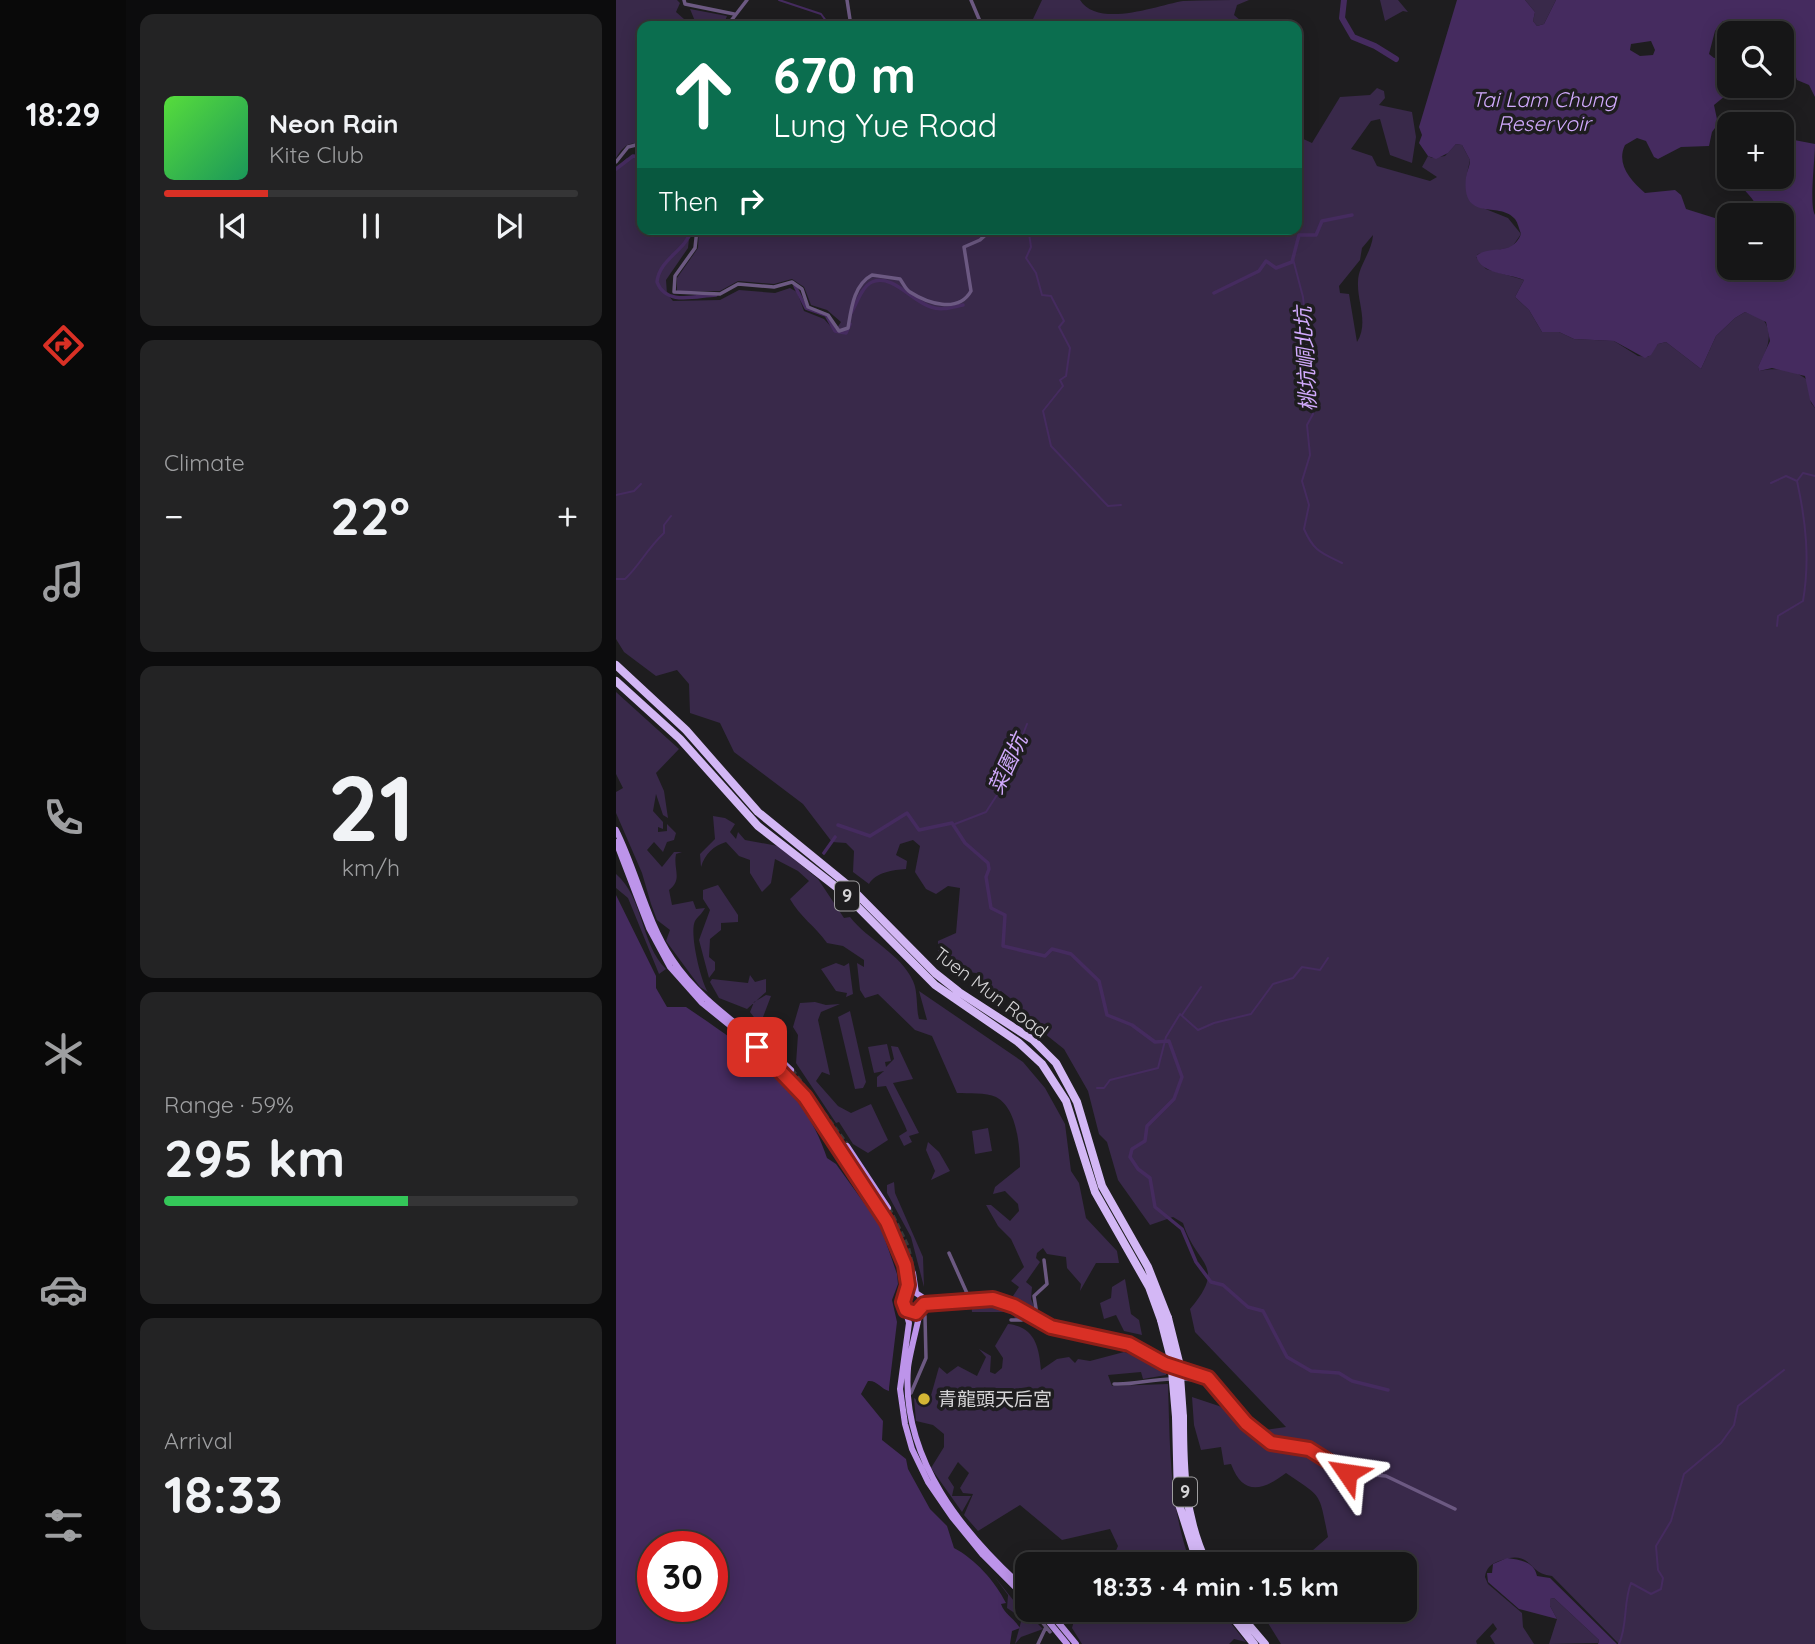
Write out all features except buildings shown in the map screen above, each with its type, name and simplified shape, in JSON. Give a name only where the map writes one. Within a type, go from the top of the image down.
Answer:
[{"type":"highway","name":"Tuen Mun Road","points":[[616,665],[686,730],[758,812],[849,886],[935,973],[1033,1040],[1056,1063],[1077,1102],[1102,1186],[1148,1268],[1179,1362],[1178,1501],[1194,1552]]},
{"type":"highway","name":"Tuen Mun Road","points":[[616,681],[680,739],[758,826],[844,893],[935,985],[1018,1042],[1042,1064],[1066,1101],[1095,1192],[1144,1277],[1164,1319]]},
{"type":"highway","name":"Tuen Mun Road","points":[[1180,1417],[1185,1494],[1195,1537],[1202,1552]]},
{"type":"highway","points":[[1237,1622],[1254,1644]]},
{"type":"highway","points":[[1246,1622],[1265,1644]]},
{"type":"main road","points":[[616,830],[634,867],[656,930],[678,968],[704,997],[791,1070]]},
{"type":"main road","points":[[616,842],[649,928],[670,967],[702,1003],[768,1056],[796,1086],[878,1207],[903,1257],[908,1285],[903,1305],[909,1324],[902,1361],[901,1399],[915,1456],[933,1490],[961,1529],[1015,1586]]},
{"type":"main road","points":[[847,1146],[887,1208]]},
{"type":"main road","points":[[913,1273],[916,1293],[922,1297],[924,1304],[908,1369],[908,1402],[915,1438],[933,1481],[986,1552],[1015,1580]]},
{"type":"main road","points":[[905,1296],[916,1293]]},
{"type":"main road","points":[[906,1310],[923,1316]]},
{"type":"main road","points":[[1049,1622],[1067,1644]]},
{"type":"main road","points":[[1058,1622],[1076,1644]]},
{"type":"street","points":[[730,21],[747,0]]},
{"type":"street","points":[[847,0],[850,21]]},
{"type":"street","points":[[971,0],[980,21]]},
{"type":"street","points":[[684,2],[734,14]]},
{"type":"street","points":[[616,162],[627,147],[637,146]]},
{"type":"street","points":[[696,235],[694,251],[675,276],[672,286],[674,292],[720,294],[738,284],[774,287],[792,282],[802,289],[808,307],[828,314],[839,331],[849,328],[850,309],[861,285],[872,275],[900,279],[909,292],[935,304],[947,305],[968,296],[971,291],[964,247],[985,235]]},
{"type":"street","points":[[872,1185],[871,1191],[878,1207]]},
{"type":"street","points":[[949,1253],[970,1300]]},
{"type":"street","points":[[1038,1321],[1034,1296],[1047,1284],[1044,1260]]},
{"type":"street","points":[[924,1304],[970,1300],[1000,1301],[1038,1321],[1068,1332],[1129,1344],[1165,1364],[1208,1378],[1246,1423],[1271,1443],[1312,1451],[1341,1472],[1386,1476],[1455,1509]]},
{"type":"street","points":[[1011,1321],[1022,1320],[1028,1315]]},
{"type":"street","points":[[908,1402],[923,1368],[927,1348],[923,1316]]},
{"type":"street","points":[[908,1369],[914,1374],[923,1368]]},
{"type":"street","points":[[1114,1384],[1208,1378]]},
{"type":"street","points":[[1042,1622],[1050,1632]]},
{"type":"street","points":[[1038,1644],[1046,1627]]},
{"type":"shaded area","points":[[616,0],[677,0],[680,3],[676,12],[686,21],[637,21],[637,144],[624,148],[616,158]]},
{"type":"shaded area","points":[[1042,0],[1080,0],[1089,9],[1114,14],[1183,1],[1249,0],[1237,5],[1234,15],[1241,21],[1033,19]]},
{"type":"shaded area","points":[[1380,0],[1398,0],[1408,12],[1403,11],[1385,21]]},
{"type":"shaded area","points":[[1525,0],[1556,0],[1544,24],[1537,26],[1533,21],[1535,12]]},
{"type":"shaded area","points":[[690,9],[727,16],[725,21],[695,21]]},
{"type":"shaded area","points":[[1377,88],[1384,91],[1385,98],[1379,105],[1412,112],[1416,137],[1412,163],[1390,155],[1380,119],[1371,121],[1351,149],[1372,156],[1377,166],[1430,181],[1437,177],[1422,167],[1428,156],[1445,156],[1456,144],[1462,145],[1470,160],[1466,178],[1473,204],[1508,218],[1521,234],[1512,247],[1478,254],[1476,257],[1486,269],[1524,280],[1515,297],[1529,310],[1542,332],[1559,332],[1574,339],[1614,341],[1638,356],[1648,357],[1658,344],[1666,342],[1701,369],[1716,336],[1745,312],[1763,319],[1767,325],[1768,343],[1758,367],[1759,371],[1784,370],[1797,373],[1807,380],[1811,403],[1815,408],[1815,1644],[1619,1644],[1552,1576],[1538,1571],[1524,1560],[1510,1558],[1494,1563],[1485,1577],[1488,1584],[1522,1613],[1523,1627],[1534,1644],[1495,1644],[1490,1636],[1497,1629],[1493,1623],[1476,1641],[1477,1644],[1281,1644],[1267,1622],[1417,1622],[1417,1552],[1311,1552],[1328,1537],[1321,1504],[1313,1492],[1286,1473],[1269,1484],[1247,1486],[1231,1464],[1224,1465],[1221,1447],[1201,1450],[1194,1425],[1192,1397],[1219,1406],[1265,1430],[1286,1427],[1195,1332],[1190,1309],[1207,1283],[1206,1265],[1183,1223],[1173,1217],[1150,1225],[1118,1180],[1107,1142],[1099,1134],[1088,1091],[1064,1049],[1025,1018],[1015,1002],[1001,991],[991,994],[976,973],[955,970],[938,955],[938,941],[956,933],[960,888],[948,886],[936,894],[926,889],[915,872],[920,846],[913,840],[900,844],[896,855],[907,861],[906,869],[880,874],[869,884],[853,872],[854,851],[846,843],[832,842],[803,804],[734,752],[720,723],[690,713],[689,684],[677,670],[656,676],[624,652],[616,639],[616,168],[627,158],[637,158],[637,235],[689,235],[688,248],[666,280],[667,294],[673,301],[720,300],[739,290],[775,293],[790,288],[797,292],[804,311],[824,319],[835,331],[841,322],[827,310],[811,305],[804,287],[792,279],[774,284],[738,281],[720,291],[677,291],[677,278],[698,248],[699,235],[1302,235],[1302,138],[1312,143],[1340,97],[1370,95]],"holes":[[[1373,235],[1360,270],[1358,290],[1362,327],[1357,342],[1349,294],[1340,293],[1339,286],[1360,260],[1362,248]]]},
{"type":"shaded area","points":[[616,692],[679,749],[656,773],[664,791],[668,818],[663,815],[656,794],[653,811],[663,822],[663,829],[658,827],[658,832],[667,831],[667,824],[676,833],[674,840],[667,842],[663,852],[654,842],[647,850],[662,867],[674,852],[682,852],[676,854],[677,878],[669,890],[672,905],[693,901],[696,909],[705,908],[695,921],[694,936],[699,968],[708,992],[700,987],[666,941],[670,930],[657,920],[642,873],[616,813],[616,792],[623,788],[616,774]]},
{"type":"shaded area","points":[[713,816],[725,818],[735,824],[730,832],[736,839],[738,832],[745,840],[778,846],[818,879],[844,918],[850,917],[908,971],[915,985],[919,1019],[927,1020],[919,991],[1023,1062],[1045,1088],[1065,1124],[1071,1171],[1079,1183],[1086,1218],[1117,1251],[1119,1263],[1096,1263],[1080,1291],[1081,1284],[1067,1268],[1066,1257],[1047,1254],[1043,1248],[1037,1253],[1036,1258],[1040,1262],[1026,1282],[1032,1287],[1031,1299],[1037,1314],[1030,1312],[1013,1296],[1019,1287],[1011,1281],[1024,1267],[1011,1239],[998,1226],[986,1205],[991,1205],[1010,1221],[1019,1211],[1018,1204],[1005,1191],[993,1194],[995,1187],[1020,1167],[1016,1128],[1009,1110],[992,1095],[957,1093],[932,1036],[915,1030],[878,994],[865,998],[860,990],[857,963],[864,967],[864,960],[843,946],[827,943],[790,899],[809,881],[798,871],[775,859],[771,883],[762,892],[750,873],[750,860],[739,856],[726,842],[710,851],[701,867],[700,854],[715,839]]},
{"type":"shaded area","points":[[616,874],[632,895],[651,947],[666,969],[659,974],[628,898],[616,888]]},
{"type":"shaded area","points":[[718,885],[738,915],[738,922],[721,923],[721,930],[710,939],[709,957],[715,962],[715,970],[709,978],[699,940],[710,910],[703,899],[703,890]]},
{"type":"shaded area","points":[[836,963],[844,966],[849,963],[853,994],[846,997],[847,993],[836,991],[821,969]]},
{"type":"shaded area","points":[[750,975],[755,982],[766,979],[766,992],[747,1009],[719,998],[710,982],[712,979],[748,983]]},
{"type":"shaded area","points":[[766,995],[771,996],[760,1025],[750,1012],[754,1002]]},
{"type":"shaded area","points":[[815,1002],[826,1005],[840,1004],[821,1012],[818,1020],[830,1075],[822,1072],[816,1081],[838,1106],[851,1113],[871,1104],[888,1140],[868,1153],[853,1144],[839,1122],[836,1123],[796,1063],[798,1035],[793,1027],[800,1003]]},
{"type":"shaded area","points":[[850,1011],[866,1082],[863,1088],[855,1089],[838,1017]]},
{"type":"shaded area","points":[[887,1044],[891,1061],[885,1062],[886,1067],[894,1059],[891,1046],[898,1047],[913,1079],[893,1083],[919,1133],[909,1136],[912,1142],[904,1146],[899,1136],[907,1131],[886,1086],[877,1087],[877,1077],[884,1071],[874,1073],[868,1047]]},
{"type":"shaded area","points":[[988,1128],[992,1151],[975,1154],[972,1131]]},
{"type":"shaded area","points":[[928,1142],[939,1152],[950,1171],[931,1180],[935,1171],[926,1150]]},
{"type":"shaded area","points":[[894,1182],[895,1193],[923,1257],[924,1287],[911,1237],[887,1193],[887,1185]]},
{"type":"shaded area","points":[[1125,1279],[1131,1314],[1139,1320],[1142,1335],[1124,1331],[1116,1315],[1104,1319],[1100,1303],[1111,1298],[1112,1287]]},
{"type":"shaded area","points":[[988,1301],[1011,1307],[1025,1317],[1015,1319],[1013,1312],[972,1312],[971,1303]]},
{"type":"shaded area","points":[[1008,1324],[1030,1334],[1037,1346],[1041,1370],[1057,1359],[1069,1357],[1075,1363],[1078,1359],[1090,1361],[1124,1352],[1166,1368],[1166,1375],[1143,1379],[1141,1372],[1108,1375],[1112,1386],[1168,1384],[1170,1453],[1175,1498],[1187,1552],[1115,1552],[1118,1546],[1110,1529],[1062,1540],[1020,1505],[978,1531],[964,1515],[973,1494],[963,1493],[960,1488],[969,1473],[958,1462],[948,1478],[954,1487],[952,1496],[971,1496],[962,1512],[931,1468],[944,1447],[944,1434],[933,1425],[916,1421],[914,1398],[924,1405],[930,1399],[939,1367],[947,1374],[958,1366],[977,1376],[986,1357],[979,1349],[991,1356],[990,1372],[995,1374],[1002,1368],[1003,1358],[995,1346]]},
{"type":"shaded area","points":[[994,1576],[1015,1602],[1015,1613],[1007,1608],[1008,1595]]},
{"type":"shaded area","points":[[1554,1598],[1599,1640],[1598,1643],[1549,1644],[1557,1619],[1550,1606],[1550,1599]]},
{"type":"shaded area","points":[[1021,1622],[1041,1622],[1038,1624],[1043,1629],[1021,1637],[1015,1644]]},
{"type":"shaded area","points":[[1074,1622],[1230,1622],[1246,1642],[1234,1639],[1229,1644],[1082,1644],[1072,1628]]},
{"type":"water","name":"Tai Lam Chung Reservoir","points":[[1457,0],[1525,0],[1535,12],[1533,21],[1537,26],[1544,24],[1556,0],[1815,0],[1815,97],[1809,85],[1797,80],[1794,72],[1794,21],[1717,21],[1709,54],[1717,57],[1717,98],[1722,98],[1714,105],[1717,125],[1712,132],[1709,146],[1681,147],[1658,159],[1654,157],[1646,141],[1637,138],[1625,145],[1622,159],[1634,183],[1645,193],[1675,190],[1681,195],[1686,209],[1717,219],[1717,280],[1794,280],[1794,203],[1754,203],[1744,189],[1794,189],[1794,140],[1815,144],[1812,192],[1815,215],[1815,408],[1810,400],[1805,376],[1772,368],[1759,371],[1758,367],[1770,341],[1766,322],[1745,312],[1716,336],[1701,369],[1666,342],[1658,344],[1651,355],[1645,358],[1614,341],[1574,339],[1559,332],[1542,332],[1529,310],[1515,297],[1524,280],[1484,267],[1476,256],[1507,248],[1517,241],[1521,234],[1516,221],[1508,214],[1475,206],[1469,201],[1466,177],[1470,160],[1462,145],[1456,144],[1448,153],[1436,159],[1428,156],[1419,143],[1422,135],[1419,127]],"holes":[[[1651,41],[1655,50],[1653,55],[1640,56],[1630,50],[1631,44]]]},
{"type":"water","points":[[616,895],[656,976],[656,988],[667,1007],[686,1007],[730,1037],[770,1070],[804,1110],[817,1132],[827,1158],[836,1164],[880,1225],[897,1274],[898,1284],[892,1300],[897,1322],[889,1391],[868,1381],[861,1394],[883,1421],[882,1440],[906,1459],[908,1469],[930,1509],[947,1526],[954,1548],[977,1564],[1006,1603],[1001,1604],[1020,1628],[1012,1631],[1010,1644],[616,1644]]},
{"type":"water","points":[[1507,1558],[1526,1562],[1533,1567],[1537,1576],[1550,1578],[1617,1644],[1598,1644],[1599,1640],[1554,1598],[1550,1599],[1550,1606],[1557,1619],[1519,1609],[1488,1582],[1487,1573],[1492,1573],[1493,1564]]},
{"type":"waterway","points":[[779,0],[821,14],[826,21]]},
{"type":"waterway","points":[[1344,0],[1342,18],[1353,37],[1396,59]]},
{"type":"waterway","points":[[616,169],[633,156],[637,156]]},
{"type":"waterway","name":"桃坑峒北坑","points":[[1214,293],[1259,271],[1266,261],[1276,268],[1292,262],[1299,235],[1316,235],[1322,221],[1352,215]]},
{"type":"waterway","points":[[690,235],[662,267],[657,282],[661,289],[674,297],[716,295]]},
{"type":"waterway","points":[[1029,235],[1031,247],[1026,258],[1036,273],[1042,295],[1051,296],[1064,321],[1059,327],[1070,348],[1066,376],[1060,380],[1063,386],[1043,411],[1051,446],[1108,506],[1121,505]]},
{"type":"waterway","name":"桃坑峒北坑","points":[[1293,259],[1303,297],[1308,347],[1303,373],[1313,414],[1307,425],[1310,455],[1302,481],[1309,505],[1304,529],[1315,547],[1342,563]]},
{"type":"waterway","points":[[851,313],[865,287],[880,280],[895,285],[931,307],[943,309],[963,305]]},
{"type":"waterway","points":[[795,286],[806,308],[826,315],[835,331],[846,333],[850,324]]},
{"type":"waterway","points":[[1771,483],[1786,476],[1797,481],[1803,473],[1815,476]]},
{"type":"waterway","points":[[1777,626],[1778,616],[1803,601],[1806,541],[1797,481]]},
{"type":"waterway","points":[[616,495],[634,491],[641,484]]},
{"type":"waterway","points":[[616,579],[625,579],[630,574],[664,533],[664,525],[671,516]]},
{"type":"waterway","name":"菜園坑","points":[[955,824],[986,812],[997,795],[1027,724]]},
{"type":"waterway","points":[[838,825],[870,836],[907,813],[919,830],[952,823],[965,843],[988,863],[986,877],[991,908],[1005,915],[1003,946],[1045,956],[1052,949],[1071,954],[1099,981],[1107,1015],[1132,1025],[1155,1042],[1169,1041],[1182,1077],[1174,1099],[1147,1126],[1145,1141],[1132,1149],[1130,1157],[1138,1169],[1150,1178],[1155,1207],[1182,1229],[1196,1262],[1211,1282],[1223,1285],[1248,1307],[1263,1311],[1287,1357],[1311,1371],[1339,1373],[1352,1381],[1388,1390]]},
{"type":"waterway","points":[[823,853],[835,836]]},
{"type":"waterway","points":[[824,854],[836,837]]},
{"type":"waterway","points":[[1097,1088],[1104,1088],[1110,1080],[1158,1068],[1166,1037],[1180,1014],[1198,1030],[1251,1014],[1273,984],[1293,978],[1302,967],[1320,970],[1328,958]]},
{"type":"waterway","points":[[1182,1015],[1201,987]]},
{"type":"waterway","points":[[1619,1644],[1631,1583],[1651,1594],[1661,1589],[1663,1578],[1658,1570],[1656,1546],[1671,1521],[1684,1474],[1721,1443],[1734,1425],[1738,1406],[1784,1370]]},
{"type":"tunnel","points":[[791,1070],[847,1146]]},
{"type":"tunnel","points":[[888,1208],[907,1247],[913,1273]]},
{"type":"place","name":"青龍頭天后宮","points":[[924,1399]]},
{"type":"route","points":[[757,1047],[778,1065],[805,1097],[887,1222],[905,1265],[908,1285],[903,1305],[906,1310],[916,1313],[922,1310],[924,1304],[993,1299],[1014,1306],[1051,1327],[1129,1344],[1165,1364],[1190,1369],[1208,1378],[1246,1423],[1271,1443],[1309,1449],[1341,1472],[1347,1473]]}]
